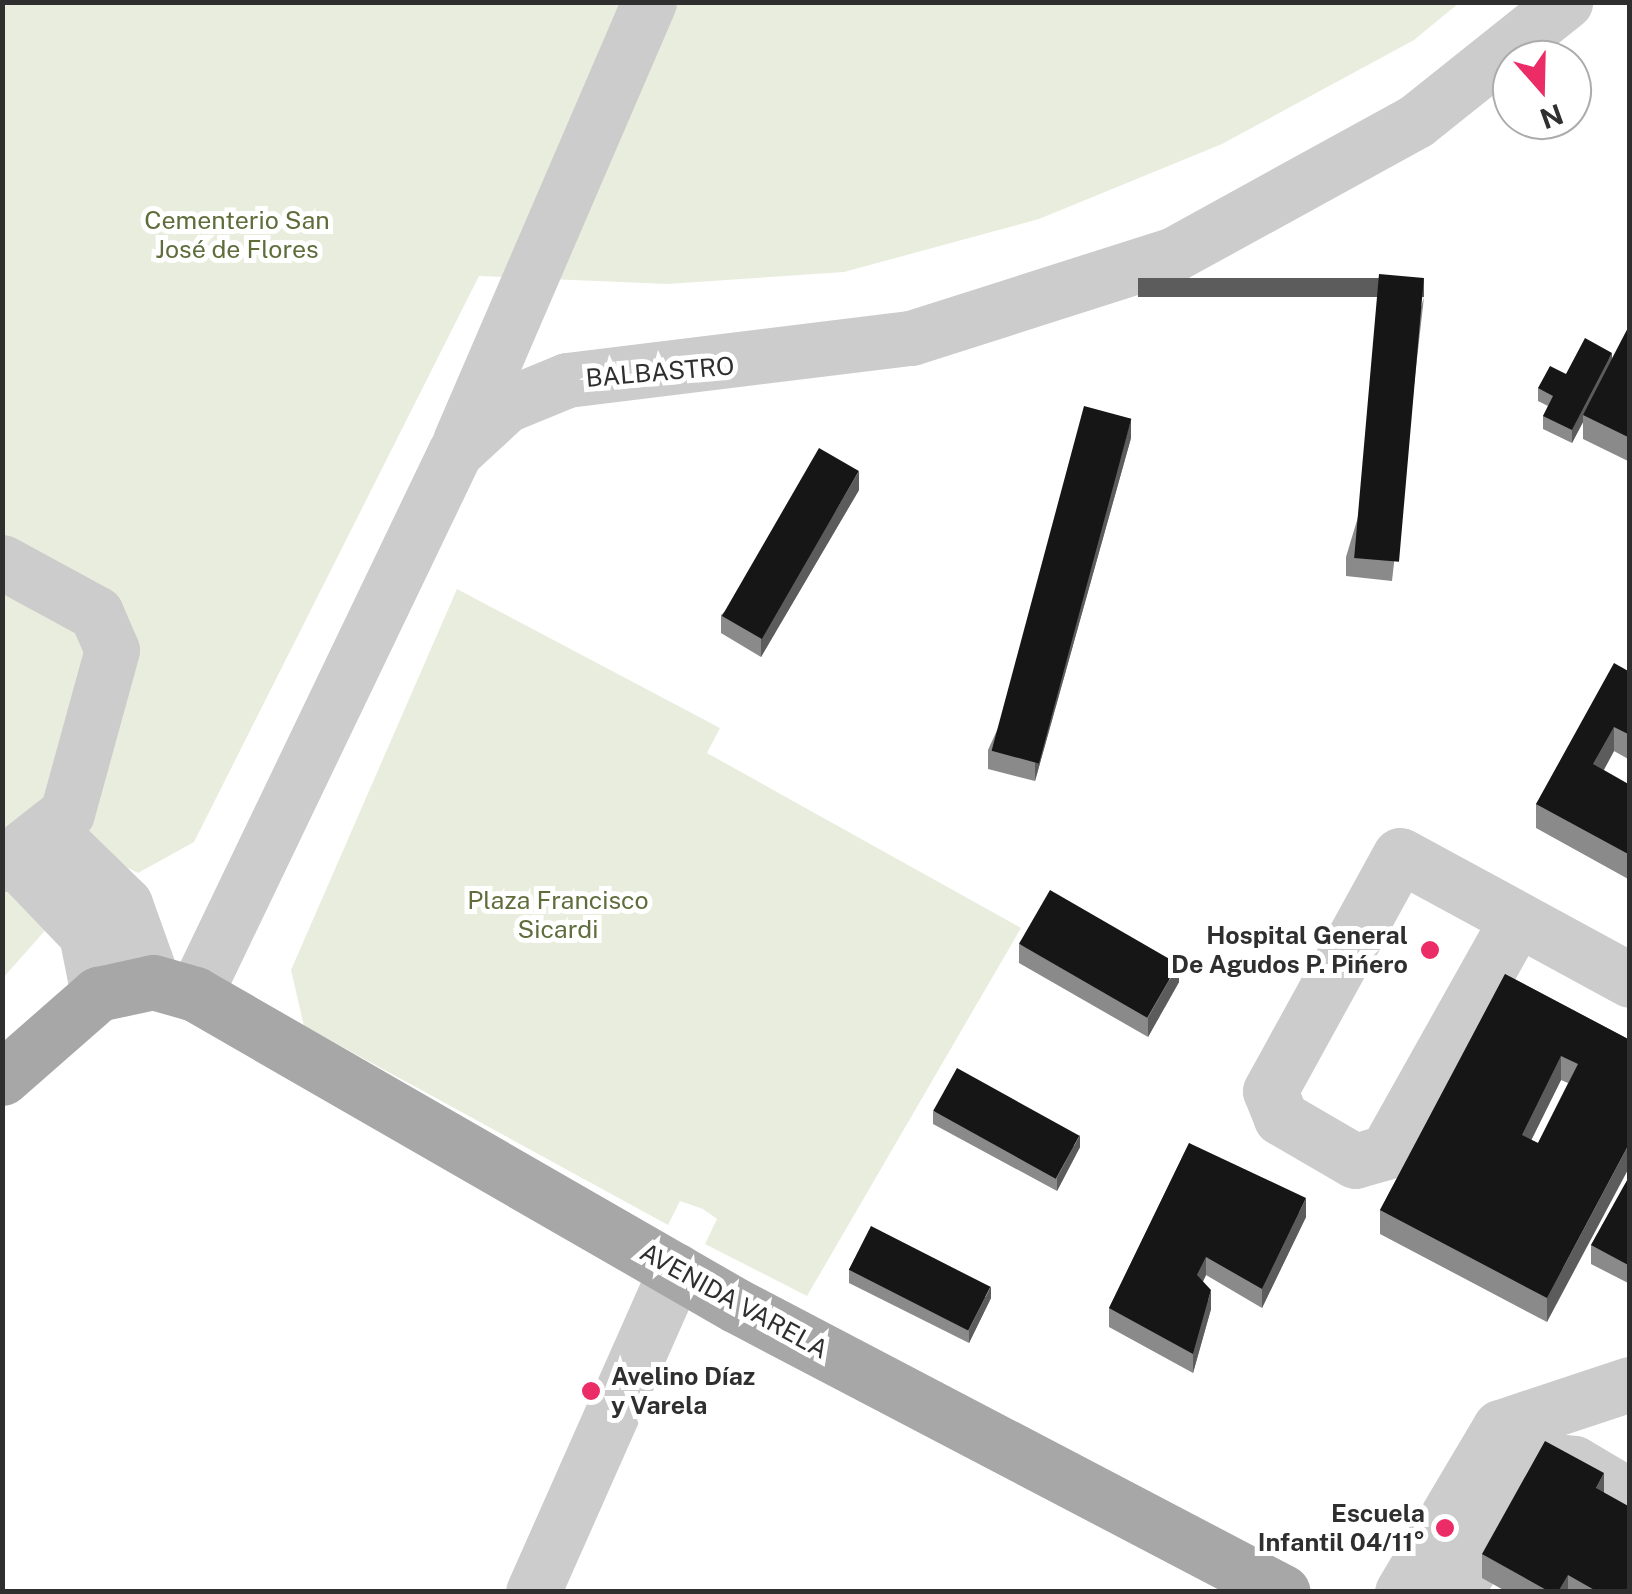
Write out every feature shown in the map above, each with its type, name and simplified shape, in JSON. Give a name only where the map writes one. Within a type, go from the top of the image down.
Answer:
[{"type":"main road","points":[[2,1078],[98,994],[174,988]]},
{"type":"main road","name":"AVENIDA VARELA","points":[[174,988],[676,1270],[1283,1592]]},
{"type":"street","points":[[455,452],[649,2]]},
{"type":"street","name":"BALBASTRO","points":[[174,988],[455,452],[506,405],[567,380],[912,338],[1174,254],[1298,194],[1416,121],[1565,2]]},
{"type":"street","points":[[2,562],[109,627],[112,650],[67,814],[22,851]]},
{"type":"street","points":[[22,851],[125,904],[174,988]]},
{"type":"street","points":[[22,851],[86,934],[98,994]]},
{"type":"street","points":[[1517,919],[1386,1152],[1355,1161],[1281,1118],[1270,1091],[1400,855],[1630,980]]},
{"type":"street","points":[[533,1592],[676,1270]]},
{"type":"street","points":[[1444,1583],[1500,1428],[1551,1405],[1627,1392]]},
{"type":"street","points":[[1444,1583],[1527,1475],[1546,1460],[1574,1463],[1630,1496]]},
{"type":"green space","name":"Cementerio San José de Flores","points":[[3,3],[1459,3],[1414,40],[1222,144],[1039,219],[844,272],[667,284],[479,276],[194,842],[138,873],[95,851],[57,917],[3,978]]},
{"type":"green space","name":"Plaza Francisco Sicardi","points":[[457,589],[720,728],[707,753],[1021,928],[807,1296],[705,1244],[717,1219],[703,1209],[680,1201],[668,1225],[304,1026],[291,970]]},
{"type":"building","points":[[1379,274],[1424,278],[1399,562],[1354,558]]},
{"type":"building","points":[[1630,324],[1630,438],[1583,415]]},
{"type":"building","points":[[1585,338],[1612,353],[1572,430],[1543,416],[1553,396],[1538,388],[1550,366],[1566,374]]},
{"type":"building","points":[[1084,406],[1131,419],[1039,764],[992,751]]},
{"type":"building","points":[[819,448],[859,471],[762,639],[722,616]]},
{"type":"building","points":[[1614,663],[1630,672],[1630,735],[1614,727],[1593,764],[1630,785],[1630,855],[1536,804]]},
{"type":"building","points":[[1050,890],[1178,964],[1147,1018],[1019,944]]},
{"type":"building","points":[[1505,974],[1630,1040],[1630,1142],[1547,1298],[1380,1210]],"holes":[[[1561,1056],[1578,1064],[1538,1143],[1522,1135]]]},
{"type":"building","points":[[957,1068],[1079,1136],[1056,1179],[933,1111]]},
{"type":"building","points":[[1189,1143],[1306,1198],[1262,1289],[1206,1257],[1197,1275],[1211,1290],[1193,1354],[1109,1308]]},
{"type":"building","points":[[1630,1175],[1630,1266],[1591,1245]]},
{"type":"building","points":[[871,1226],[990,1287],[968,1330],[849,1270]]},
{"type":"building","points":[[1545,1441],[1604,1473],[1596,1488],[1630,1507],[1630,1592],[1598,1592],[1568,1575],[1558,1592],[1550,1592],[1482,1554]]},
{"type":"place","name":"Hospital General De Agudos P. Pińero","points":[[1430,950]]},
{"type":"place","name":"Avelino Díaz y Varela","points":[[591,1391]]},
{"type":"place","name":"Escuela Infantil 04/11°","points":[[1445,1528]]}]
